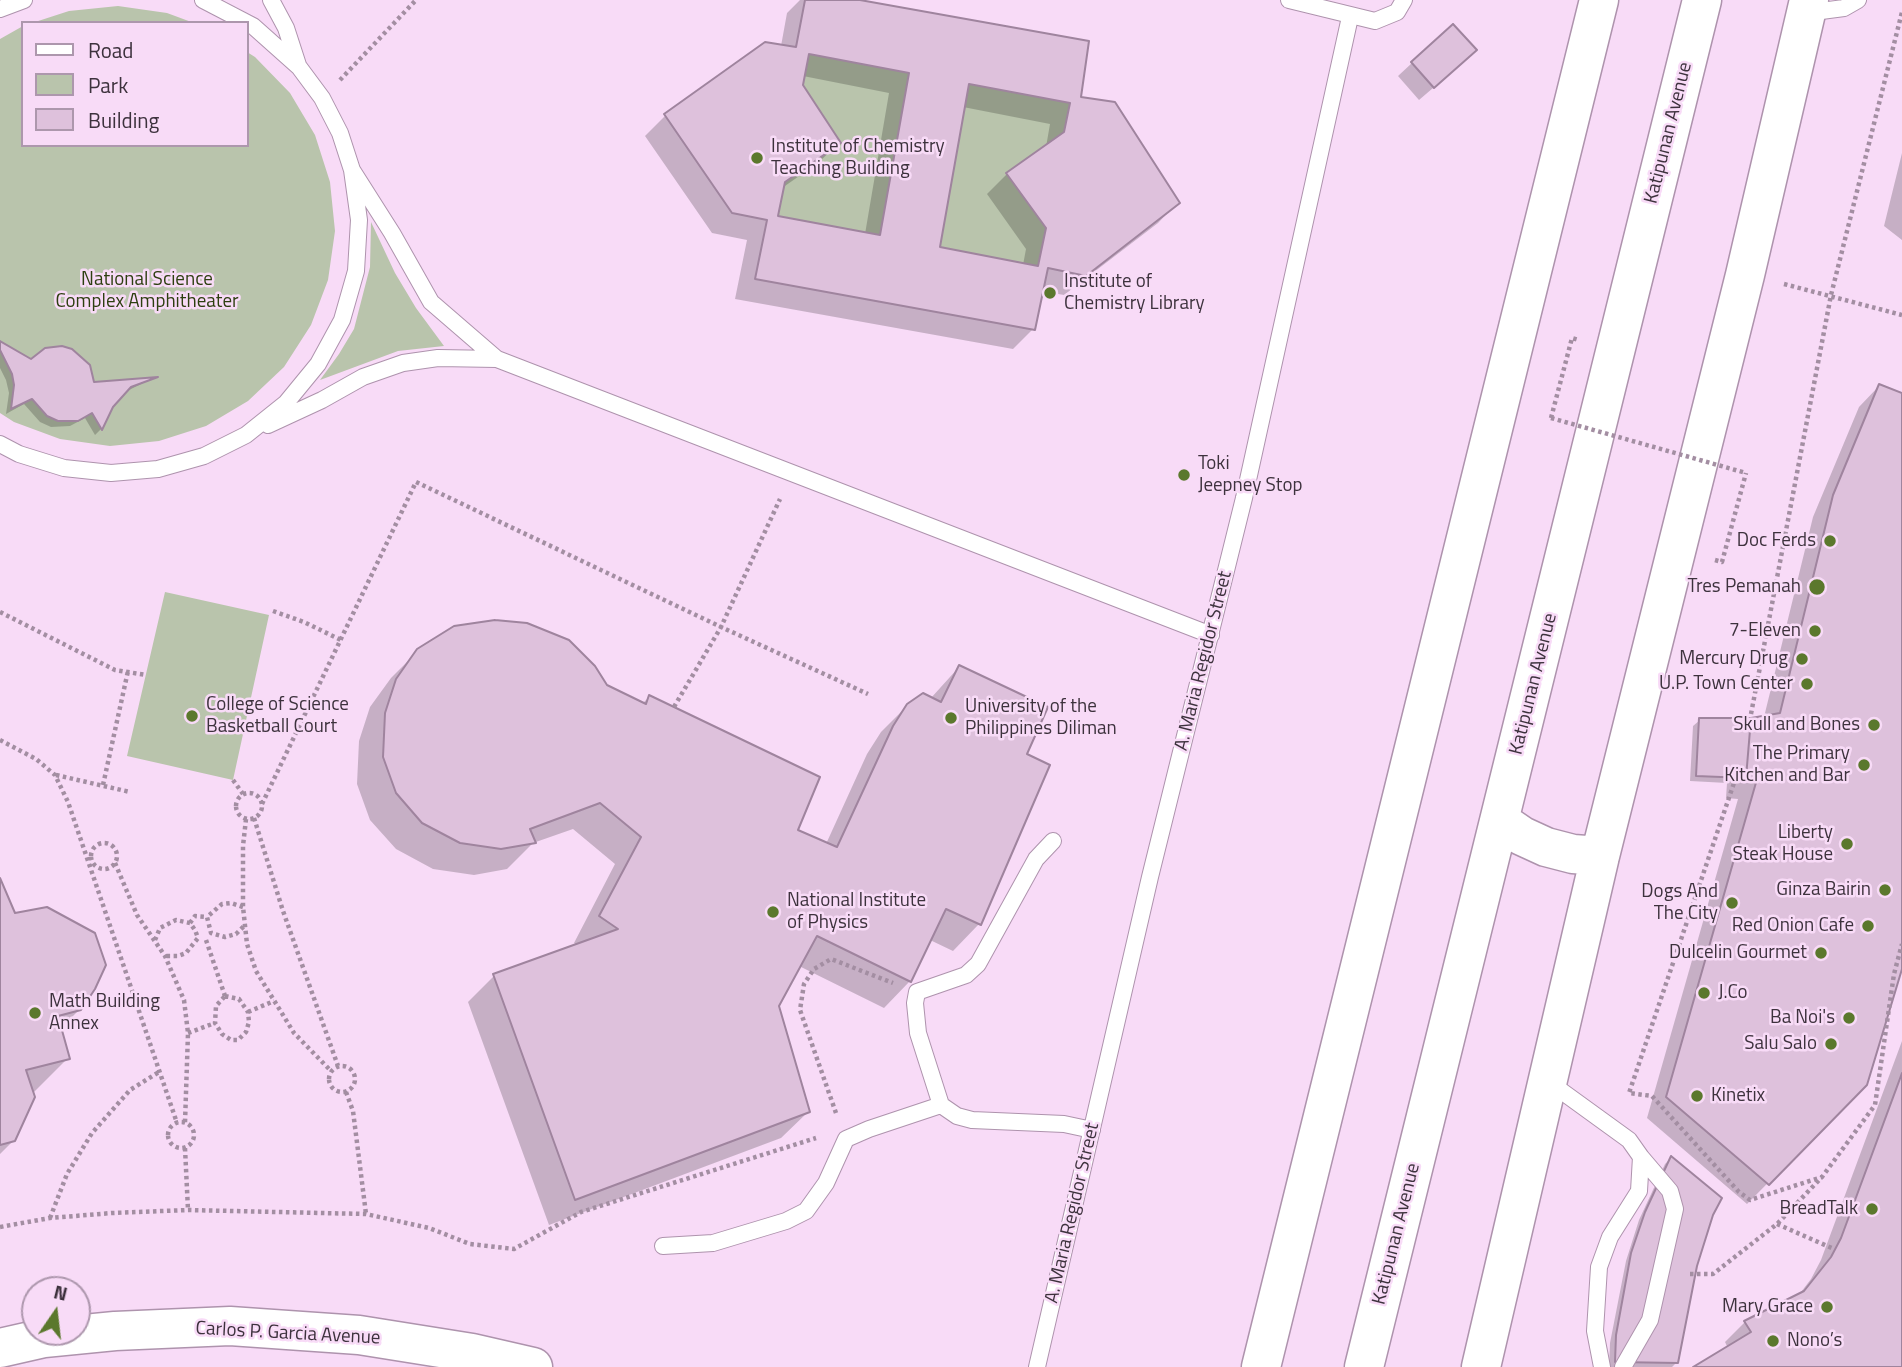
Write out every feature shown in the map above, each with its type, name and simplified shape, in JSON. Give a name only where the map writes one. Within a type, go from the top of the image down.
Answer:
[{"type":"main road","points":[[1261,1367],[1599,0]]},
{"type":"main road","name":"Katipunan Avenue","points":[[1364,1367],[1702,0]]},
{"type":"main road","points":[[1481,1367],[1600,856],[1745,275],[1808,6]]},
{"type":"main road","points":[[1500,821],[1522,836],[1546,847],[1573,854],[1600,856]]},
{"type":"main road","name":"Carlos P. Garcia Avenue","points":[[0,1348],[44,1338],[159,1328],[230,1326],[359,1335],[471,1360],[533,1367]]},
{"type":"lane","points":[[0,9],[24,0]]},
{"type":"lane","points":[[203,0],[243,21]]},
{"type":"lane","points":[[271,0],[286,28],[299,67]]},
{"type":"lane","points":[[1289,0],[1375,21],[1396,12],[1404,0]]},
{"type":"lane","points":[[1808,6],[1844,8],[1858,0]]},
{"type":"lane","name":"A. Maria Regidor Street","points":[[1037,1367],[1150,877],[1244,498],[1350,17]]},
{"type":"lane","points":[[246,435],[286,403],[318,364],[342,320],[356,271],[359,220],[352,170],[340,133],[323,98],[299,67],[248,23]]},
{"type":"lane","points":[[352,170],[431,302],[497,359],[1211,635]]},
{"type":"lane","points":[[0,444],[19,454],[64,468],[111,473],[158,469],[204,456],[322,400],[363,377],[403,363],[438,358],[497,359]]},
{"type":"lane","points":[[1053,841],[1036,859],[978,964],[966,975],[917,992],[915,1003],[918,1033],[941,1105],[957,1116],[972,1120],[1063,1124],[1092,1130]]},
{"type":"lane","points":[[1548,1081],[1629,1140],[1670,1191],[1675,1209],[1650,1320],[1623,1367]]},
{"type":"lane","points":[[663,1246],[713,1243],[786,1221],[806,1211],[826,1183],[846,1139],[941,1105]]},
{"type":"lane","points":[[1602,1367],[1595,1331],[1599,1267],[1610,1237],[1639,1191],[1641,1157]]},
{"type":"path","points":[[323,98],[416,0]]},
{"type":"path","points":[[1752,714],[1831,295],[1902,12]]},
{"type":"path","points":[[1745,275],[1902,315]]},
{"type":"path","points":[[1572,338],[1551,418],[1746,473],[1722,562]]},
{"type":"path","points":[[674,707],[721,627],[792,474]]},
{"type":"path","points":[[243,794],[237,800],[236,808],[246,819],[254,818],[260,813],[416,482],[867,694]]},
{"type":"path","points":[[273,611],[341,640]]},
{"type":"path","points":[[0,612],[115,670],[146,675]]},
{"type":"path","points":[[103,785],[128,671]]},
{"type":"path","points":[[0,740],[36,759],[55,775],[68,802],[177,1123]]},
{"type":"path","points":[[55,775],[130,792]]},
{"type":"path","points":[[1736,777],[1629,1093],[1653,1096],[1739,1192],[1750,1200],[1822,1177]]},
{"type":"path","points":[[233,780],[243,794],[255,795],[262,804]]},
{"type":"path","points":[[254,818],[338,1066]]},
{"type":"path","points":[[246,819],[243,907],[247,944],[256,971],[294,1033],[331,1071]]},
{"type":"path","points":[[115,863],[108,868],[95,865],[91,857],[93,848],[100,843],[112,845],[118,855],[115,863],[137,915],[165,956],[184,1000],[188,1033],[185,1123]]},
{"type":"path","points":[[190,923],[195,916],[207,917],[222,904],[231,903],[243,907]]},
{"type":"path","points":[[206,940],[211,933],[207,917]]},
{"type":"path","points":[[155,940],[160,928],[176,920],[190,923],[198,938],[206,940]]},
{"type":"path","points":[[211,933],[225,937],[236,934],[245,924]]},
{"type":"path","points":[[165,956],[186,953],[198,938]]},
{"type":"path","points":[[206,940],[225,996]]},
{"type":"path","points":[[1713,1274],[1777,1224],[1822,1177],[1875,1105],[1894,974],[1902,944]]},
{"type":"path","points":[[837,1117],[800,1010],[804,984],[814,969],[831,959],[917,992]]},
{"type":"path","points":[[225,996],[239,999],[248,1012],[246,1032],[238,1040],[231,1040],[222,1034],[215,1023],[216,1006],[225,996]]},
{"type":"path","points":[[248,1012],[274,1001]]},
{"type":"path","points":[[188,1033],[215,1023]]},
{"type":"path","points":[[338,1066],[351,1069],[355,1077],[353,1086],[346,1092],[338,1092],[331,1087],[331,1071],[338,1066]]},
{"type":"path","points":[[50,1218],[67,1174],[92,1133],[130,1090],[159,1072]]},
{"type":"path","points":[[346,1092],[353,1111],[366,1214]]},
{"type":"path","points":[[177,1123],[185,1123],[191,1127],[194,1135],[192,1143],[185,1148],[174,1146],[169,1140],[168,1132],[177,1123]]},
{"type":"path","points":[[0,1227],[50,1218],[188,1210],[366,1214],[429,1228],[470,1244],[514,1249],[581,1212],[825,1135]]},
{"type":"path","points":[[185,1148],[188,1210]]},
{"type":"path","points":[[1777,1224],[1833,1249]]},
{"type":"green space","points":[[118,6],[167,13],[189,21],[38,21],[69,11]]},
{"type":"green space","name":"National Science Complex Amphitheater","points":[[21,27],[21,147],[248,147],[248,53],[290,93],[315,135],[330,182],[335,231],[328,280],[311,325],[284,367],[248,401],[206,426],[159,441],[110,446],[60,439],[14,422],[0,413],[0,39]]},
{"type":"green space","points":[[809,54],[909,73],[880,235],[778,216],[785,182],[841,143],[803,85]]},
{"type":"green space","points":[[969,84],[1070,103],[1064,132],[1006,173],[1046,228],[1038,266],[940,247]]},
{"type":"green space","points":[[371,222],[395,273],[444,346],[398,351],[320,380],[354,329],[370,267]]},
{"type":"green space","name":"College of Science Basketball Court","points":[[165,592],[269,615],[233,780],[127,756]]},
{"type":"building","name":"Institute of Chemistry Teaching Building","points":[[805,0],[860,0],[1089,41],[1081,97],[1115,102],[1180,203],[1086,276],[1048,268],[1035,330],[755,279],[767,220],[732,213],[664,114],[765,42],[796,47]],"holes":[[[809,54],[909,73],[880,235],[778,216],[785,182],[841,143],[803,85]],[[969,84],[1070,103],[1064,132],[1006,173],[1046,228],[1038,266],[940,247]]]},
{"type":"building","points":[[1453,24],[1477,50],[1434,88],[1411,62]]},
{"type":"building","points":[[0,341],[31,359],[45,348],[62,346],[72,349],[90,365],[94,382],[158,377],[131,387],[113,407],[102,430],[92,413],[78,421],[58,421],[47,416],[32,399],[11,409],[14,385],[12,374],[0,350]]},
{"type":"building","points":[[1879,384],[1902,393],[1902,969],[1867,1085],[1769,1185],[1666,1097],[1757,779],[1746,778],[1751,718],[1780,713],[1833,495]]},
{"type":"building","name":"National Institute of Physics","points":[[495,620],[527,623],[569,640],[595,666],[607,685],[646,704],[649,695],[820,777],[798,830],[837,847],[893,726],[907,704],[923,693],[941,702],[959,665],[1048,707],[1027,754],[1050,765],[981,925],[946,909],[911,982],[817,936],[779,1006],[810,1112],[575,1200],[493,974],[618,929],[599,916],[641,837],[600,803],[530,829],[536,843],[501,849],[460,843],[422,823],[396,793],[383,757],[385,713],[396,679],[417,649],[454,626]]},
{"type":"building","points":[[1699,718],[1751,718],[1746,778],[1696,776]]},
{"type":"building","name":"Math Building Annex","points":[[0,878],[15,913],[47,907],[95,933],[106,965],[81,1010],[58,1016],[70,1059],[26,1070],[35,1097],[15,1141],[0,1145]]},
{"type":"building","points":[[1902,1073],[1902,1367],[1693,1367],[1751,1332],[1744,1321],[1804,1291],[1831,1257],[1841,1238]]},
{"type":"building","points":[[1671,1156],[1722,1198],[1713,1215],[1697,1266],[1678,1363],[1615,1362],[1616,1335],[1631,1253],[1645,1212]]},
{"type":"place","name":"Institute of Chemistry Teaching Building","points":[[757,158]]},
{"type":"place","name":"Institute of Chemistry Library","points":[[1050,293]]},
{"type":"place","name":"Toki Jeepney Stop","points":[[1184,475]]},
{"type":"place","name":"Doc Ferds","points":[[1830,541]]},
{"type":"place","name":"Tres Pemanah","points":[[1817,587]]},
{"type":"place","name":"7-Eleven","points":[[1815,631]]},
{"type":"place","name":"Mercury Drug","points":[[1802,659]]},
{"type":"place","name":"U.P. Town Center","points":[[1807,684]]},
{"type":"place","name":"College of Science Basketball Court","points":[[192,716]]},
{"type":"place","name":"University of the Philippines Diliman","points":[[951,718]]},
{"type":"place","name":"Skull and Bones","points":[[1874,725]]},
{"type":"place","name":"The Primary Kitchen and Bar","points":[[1864,765]]},
{"type":"place","name":"Liberty Steak House","points":[[1847,844]]},
{"type":"place","name":"Ginza Bairin","points":[[1885,890]]},
{"type":"place","name":"Dogs And The City","points":[[1732,903]]},
{"type":"place","name":"National Institute of Physics","points":[[773,912]]},
{"type":"place","name":"Red Onion Cafe","points":[[1868,926]]},
{"type":"place","name":"Dulcelin Gourmet","points":[[1821,953]]},
{"type":"place","name":"J.Co","points":[[1704,993]]},
{"type":"place","name":"Math Building Annex","points":[[35,1013]]},
{"type":"place","name":"Ba Noi's","points":[[1849,1018]]},
{"type":"place","name":"Salu Salo","points":[[1831,1044]]},
{"type":"place","name":"Kinetix","points":[[1697,1096]]},
{"type":"place","name":"BreadTalk","points":[[1872,1209]]},
{"type":"place","name":"Mary Grace","points":[[1827,1307]]},
{"type":"place","name":"Nono’s","points":[[1773,1341]]}]
